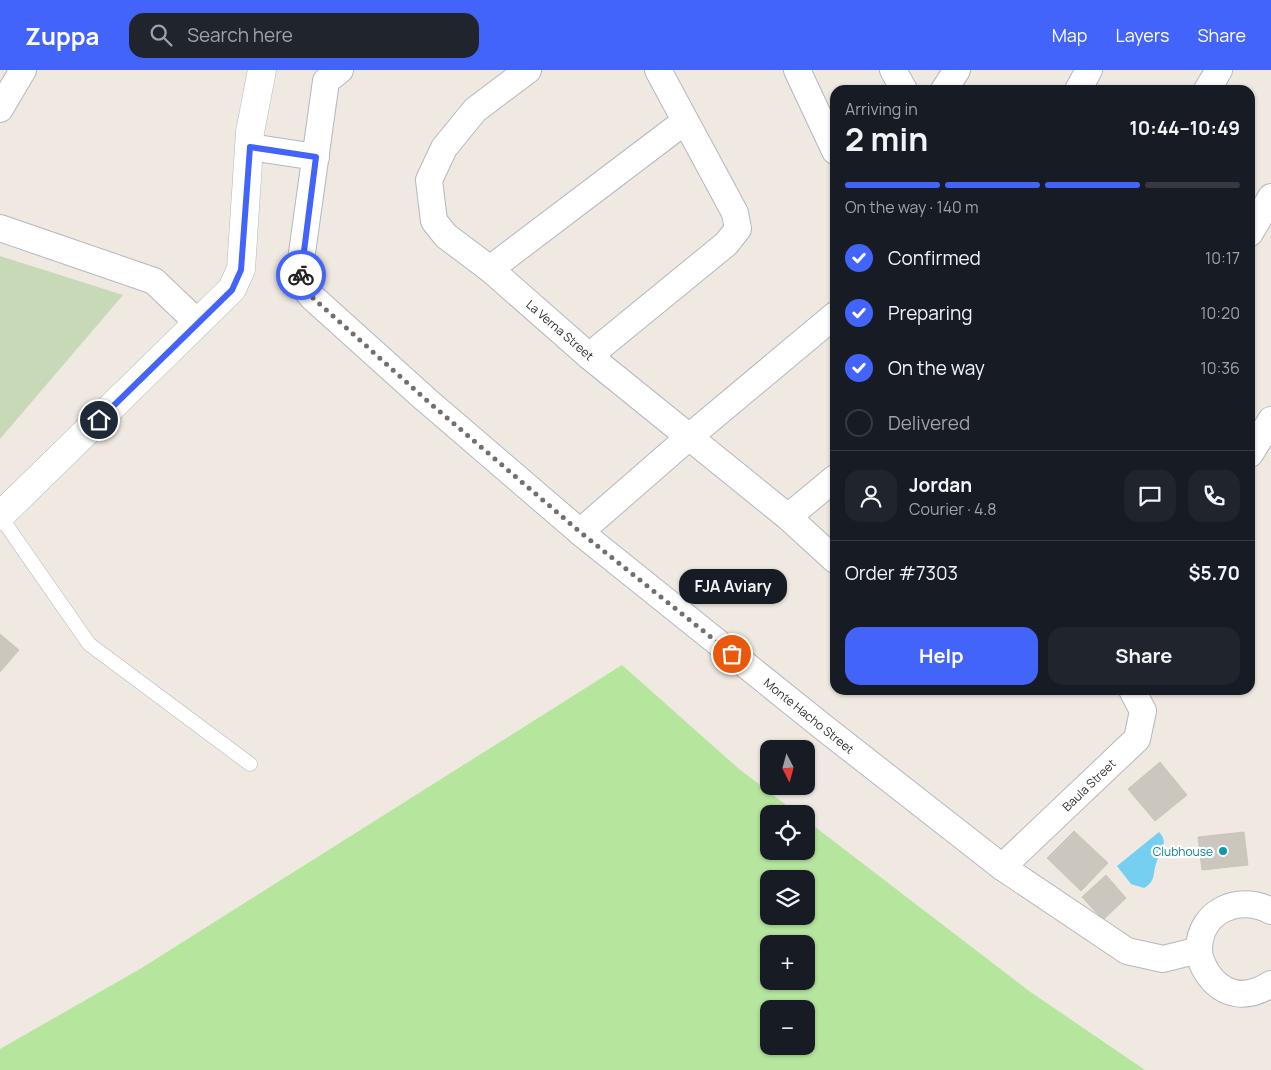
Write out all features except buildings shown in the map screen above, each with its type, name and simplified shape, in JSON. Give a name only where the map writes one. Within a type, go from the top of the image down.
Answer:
[{"type":"main road","points":[[0,516],[232,290],[238,280],[241,270],[250,147],[262,70]]},
{"type":"street","points":[[0,109],[23,70]]},
{"type":"street","name":"Monte Hacho Street","points":[[340,70],[326,81],[301,260],[302,285],[312,297],[424,398],[580,532],[823,728],[1002,867],[1127,951],[1163,959],[1199,950]]},
{"type":"street","name":"La Verna Street","points":[[528,70],[475,110],[444,148],[429,180],[434,221],[446,236],[490,269],[589,356],[788,517],[830,555]]},
{"type":"street","points":[[589,356],[726,244],[738,229],[735,213],[684,122],[658,70]]},
{"type":"street","points":[[797,70],[830,140]]},
{"type":"street","points":[[893,70],[901,85]]},
{"type":"street","points":[[947,85],[957,70]]},
{"type":"street","points":[[1081,85],[1089,70]]},
{"type":"street","points":[[1210,85],[1219,70]]},
{"type":"street","points":[[490,269],[684,122]]},
{"type":"street","points":[[250,147],[316,157]]},
{"type":"street","points":[[1255,224],[1271,197]]},
{"type":"street","points":[[0,228],[154,281],[198,322]]},
{"type":"street","points":[[580,532],[689,437],[830,319]]},
{"type":"street","points":[[1255,446],[1271,420]]},
{"type":"street","points":[[788,517],[830,482]]},
{"type":"street","name":"Baula Street","points":[[1002,867],[1137,739],[1143,711],[1135,695]]},
{"type":"street","points":[[1271,911],[1259,904],[1241,903],[1225,908],[1212,917],[1203,932],[1199,950],[1204,967],[1215,983],[1229,993],[1249,994],[1271,984]]},
{"type":"lane","points":[[0,516],[89,644],[250,764]]},
{"type":"green space","points":[[0,256],[123,295],[0,439]]},
{"type":"green space","points":[[622,665],[739,769],[760,785],[760,795],[773,795],[786,805],[760,805],[760,860],[815,860],[815,827],[1029,991],[1145,1070],[0,1070],[0,1049],[140,969]]},
{"type":"water","points":[[1159,832],[1164,843],[1153,879],[1144,888],[1131,884],[1117,866]]},
{"type":"way so far","points":[[301,275],[302,285],[312,297],[424,398],[580,532],[732,654]]},
{"type":"place","name":"FJA Aviary","points":[[732,654]]},
{"type":"place","name":"Clubhouse","points":[[1223,851]]},
{"type":"route","points":[[99,420],[232,290],[238,280],[241,270],[250,147],[316,157],[301,260],[301,275]]}]
